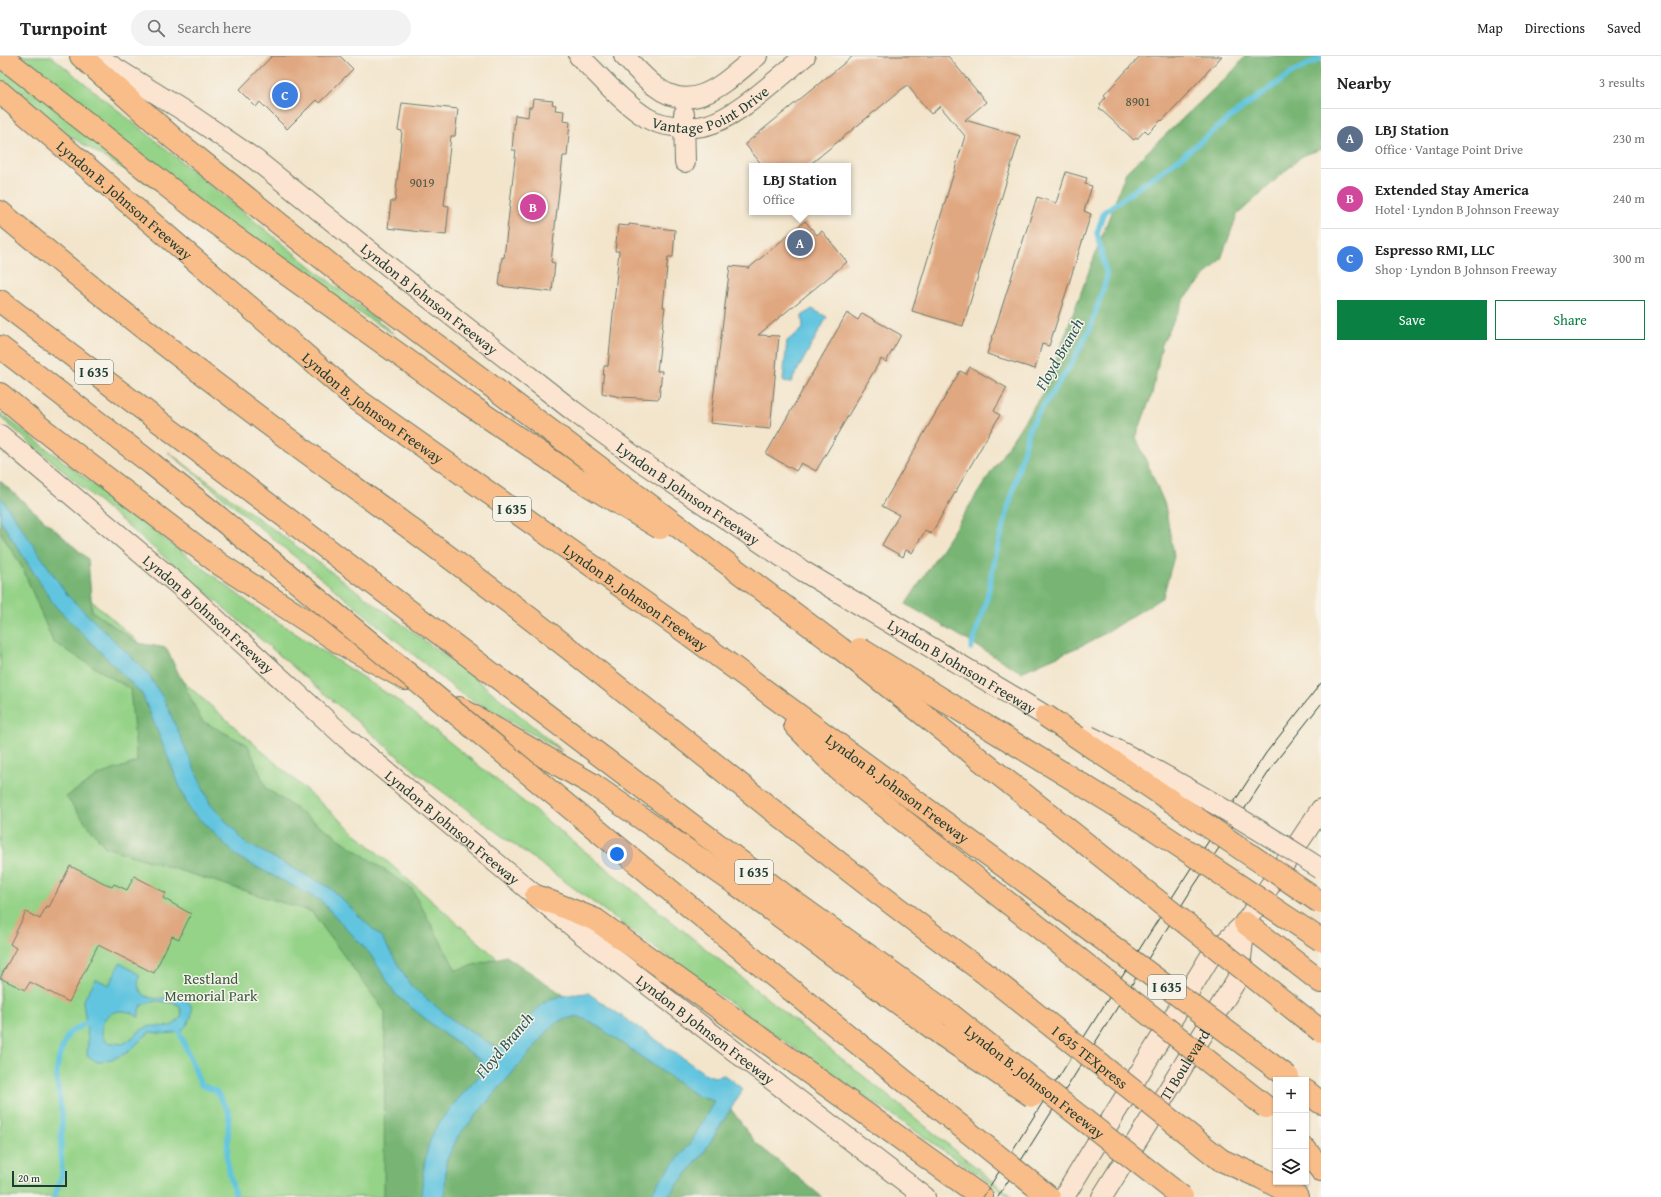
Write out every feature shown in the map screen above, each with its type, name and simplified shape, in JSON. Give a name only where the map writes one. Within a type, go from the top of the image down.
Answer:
[{"type":"highway","points":[[1,56],[208,218],[467,403],[580,480],[981,722],[1148,825],[1321,940]]},
{"type":"highway","points":[[81,56],[174,139],[338,271],[840,648],[1321,1031]]},
{"type":"highway","name":"Lyndon B. Johnson Freeway","points":[[0,92],[355,398],[667,619],[1046,897],[1287,1077]]},
{"type":"highway","name":"I 635 TEXpress","points":[[0,212],[77,275],[276,429],[509,602],[640,703],[911,919],[982,971],[1268,1197]]},
{"type":"highway","name":"Lyndon B. Johnson Freeway","points":[[0,301],[787,897],[951,1015],[1180,1197]]},
{"type":"highway","points":[[0,347],[217,516],[775,977],[1049,1197]]},
{"type":"highway","points":[[0,394],[46,432],[221,565],[342,644],[592,784],[736,884],[942,1035],[1180,1197]]},
{"type":"highway","points":[[750,680],[838,769],[1271,1112]]},
{"type":"highway","points":[[1046,716],[1321,903]]},
{"type":"highway","points":[[536,896],[590,928],[982,1197]]},
{"type":"highway","points":[[1245,923],[1321,982]]},
{"type":"highway","points":[[1309,1093],[1321,1103]]},
{"type":"highway","points":[[1309,1152],[1321,1161]]},
{"type":"highway","points":[[1309,1154],[1321,1170]]},
{"type":"highway","points":[[1221,1160],[1262,1178],[1297,1197]]},
{"type":"main road","name":"Lyndon B Johnson Freeway","points":[[96,56],[192,116],[256,160],[572,410],[646,465],[720,516],[839,594],[1046,716],[1148,766],[1252,825],[1321,869]]},
{"type":"main road","name":"Vantage Point Drive","points":[[579,56],[631,107],[648,119],[665,125],[684,127],[703,126],[735,113],[805,56]]},
{"type":"main road","name":"Vantage Point Drive","points":[[624,56],[655,87],[670,95],[684,98],[699,97],[713,90],[757,56]]},
{"type":"main road","points":[[684,98],[685,162]]},
{"type":"main road","name":"Lyndon B Johnson Freeway","points":[[0,435],[181,586],[346,738],[536,896]]},
{"type":"main road","name":"TI Boulevard","points":[[1064,1197],[1210,957],[1245,923],[1321,809]]},
{"type":"main road","name":"TI Boulevard","points":[[1102,1197],[1239,976],[1245,923]]},
{"type":"main road","name":"Lyndon B Johnson Freeway","points":[[590,928],[925,1197]]},
{"type":"green space","points":[[0,56],[51,56],[394,334],[40,118],[0,89]]},
{"type":"green space","points":[[1245,56],[1321,56],[1321,149],[1302,156],[1237,215],[1221,259],[1185,298],[1162,344],[1152,394],[1136,437],[1165,505],[1174,556],[1163,597],[1092,641],[1021,672],[906,604],[1045,389],[1126,172],[1235,69]]},
{"type":"green space","points":[[0,413],[249,603],[400,702],[1013,1197],[741,1011],[420,775],[0,417]]},
{"type":"green space","points":[[168,452],[474,677],[562,751],[460,693]]},
{"type":"green space","points":[[0,481],[88,559],[92,611],[138,643],[166,648],[202,721],[248,745],[266,788],[412,889],[456,970],[506,956],[730,1108],[756,1143],[822,1197],[384,1197],[385,1012],[312,912],[105,847],[66,797],[99,775],[137,762],[130,689],[53,642],[23,569],[0,531]]},
{"type":"green space","name":"Restland Memorial Park","points":[[0,520],[541,997],[422,1197],[0,1197]]},
{"type":"water","points":[[812,309],[827,317],[791,382],[783,381],[787,341],[803,329],[802,316]]},
{"type":"water","points":[[0,496],[68,596],[145,670],[164,699],[210,804],[246,843],[329,887],[382,938],[411,986],[453,1020],[492,1045],[503,1048],[532,1014],[551,999],[588,993],[704,1073],[714,1077],[724,1075],[743,1089],[703,1154],[667,1197],[651,1197],[651,1194],[660,1180],[690,1144],[714,1101],[697,1096],[593,1023],[577,1016],[556,1022],[459,1135],[446,1161],[445,1197],[421,1197],[426,1155],[434,1131],[450,1108],[481,1074],[481,1060],[445,1035],[396,995],[370,954],[321,901],[239,858],[189,809],[142,694],[55,606],[0,520]]},
{"type":"water","points":[[120,963],[140,975],[139,987],[141,992],[146,996],[151,998],[176,997],[190,1003],[192,1012],[189,1022],[182,1030],[175,1033],[168,1034],[150,1032],[132,1049],[124,1054],[97,1062],[87,1055],[88,1040],[83,1001],[96,979],[109,985]],"holes":[[[156,1001],[174,1003],[180,1006],[182,1015],[174,1024],[169,1026],[148,1027],[123,1044],[106,1042],[103,1037],[102,1026],[106,1017],[110,1014],[124,1011],[139,1017],[139,1010],[142,1005]]]},
{"type":"building","points":[[272,56],[340,56],[353,69],[319,103],[316,100],[287,129],[260,102],[256,107],[239,90]]},
{"type":"building","points":[[853,56],[948,56],[986,102],[965,120],[1020,136],[963,326],[912,311],[965,136],[940,106],[931,114],[907,85],[812,163],[761,163],[745,144]]},
{"type":"building","points":[[1140,56],[1222,56],[1162,121],[1161,120],[1148,133],[1145,130],[1137,139],[1136,138],[1134,140],[1099,108],[1101,106],[1100,104],[1106,97],[1104,95]]},
{"type":"building","points":[[533,99],[553,101],[552,104],[556,105],[555,110],[564,111],[563,121],[570,122],[567,156],[563,156],[551,262],[555,263],[552,292],[499,286],[502,257],[504,258],[516,150],[512,150],[515,115],[528,117],[529,107],[532,107]]},
{"type":"building","points":[[402,103],[458,109],[455,136],[451,136],[444,205],[449,206],[446,235],[388,228],[391,201],[395,201],[402,131],[398,130]]},
{"type":"building","points":[[1066,172],[1087,178],[1085,184],[1092,186],[1084,211],[1091,214],[1049,346],[1042,344],[1035,369],[987,354],[1037,197],[1056,203]]},
{"type":"building","points":[[805,221],[817,235],[822,231],[847,262],[758,335],[779,336],[770,429],[710,423],[730,266],[749,268]]},
{"type":"building","points":[[629,224],[675,230],[673,257],[668,257],[663,307],[665,307],[657,371],[662,371],[659,399],[620,397],[602,393],[604,366],[608,366],[619,251],[615,251],[618,225],[629,226]]},
{"type":"building","points":[[847,313],[858,320],[862,313],[901,335],[886,362],[881,359],[816,471],[801,463],[796,471],[766,454]]},
{"type":"building","points":[[970,367],[1007,388],[994,411],[1000,415],[931,534],[925,531],[912,553],[906,550],[903,557],[882,545],[899,515],[882,506],[960,371],[966,374]]},
{"type":"building","points":[[70,866],[112,887],[114,884],[127,890],[134,876],[166,893],[163,898],[191,914],[179,939],[172,936],[154,973],[98,945],[69,1002],[30,982],[25,990],[0,978],[16,948],[10,944],[26,912],[40,919],[46,906],[49,907]]},
{"type":"waterway","name":"Floyd Branch","points":[[971,648],[987,598],[994,562],[1030,426],[1070,366],[1090,329],[1107,277],[1097,233],[1104,212],[1180,158],[1241,109],[1292,73],[1321,58]]},
{"type":"waterway","points":[[54,1197],[62,1175],[62,1115],[57,1082],[57,1067],[61,1051],[69,1033],[86,1023]]},
{"type":"waterway","points":[[179,1031],[201,1085],[216,1091],[229,1112],[227,1161],[235,1197]]},
{"type":"tram line","points":[[983,1197],[1180,885],[1266,753],[1321,683]]},
{"type":"tram line","points":[[998,1197],[1190,892],[1276,761],[1321,704]]},
{"type":"place","name":"Espresso RMI, LLC","points":[[285,95]]},
{"type":"place","name":"Extended Stay America","points":[[533,207]]},
{"type":"place","name":"LBJ Station","points":[[800,243]]}]
